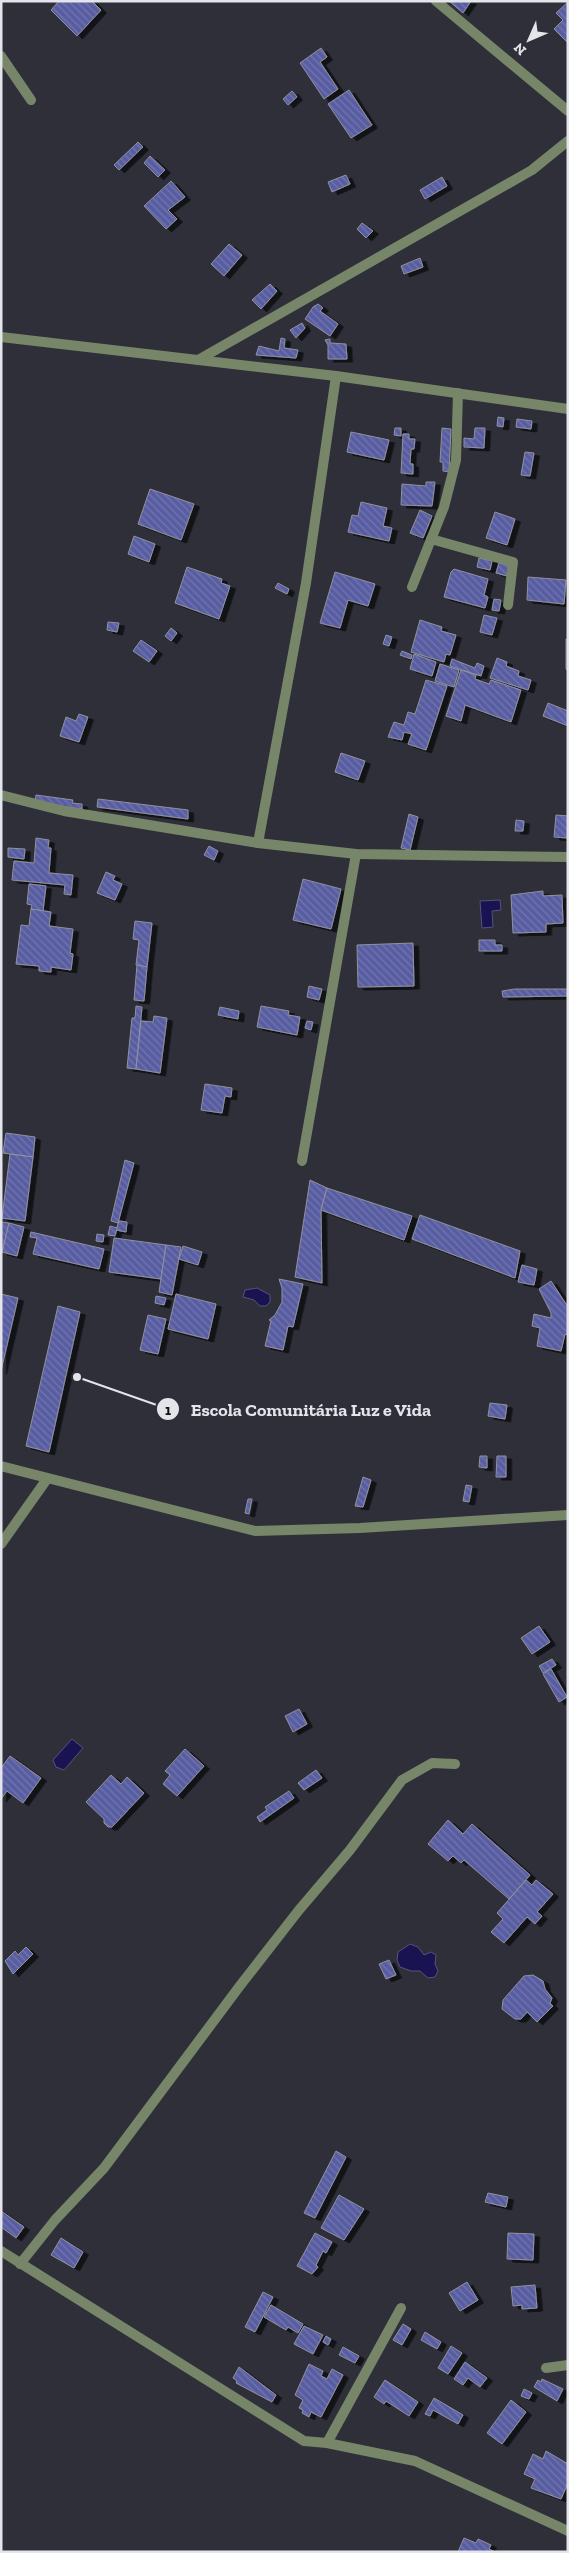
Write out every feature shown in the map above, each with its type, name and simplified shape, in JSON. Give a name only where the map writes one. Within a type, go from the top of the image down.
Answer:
[{"type":"street","points":[[436,1],[568,111]]},
{"type":"street","points":[[1,56],[32,100]]},
{"type":"street","points":[[198,360],[532,170],[568,141]]},
{"type":"street","points":[[1,337],[336,376],[568,409]]},
{"type":"street","points":[[258,843],[309,565],[336,376]]},
{"type":"street","points":[[412,587],[444,507],[456,460],[458,393]]},
{"type":"street","points":[[431,539],[513,562],[508,605]]},
{"type":"street","points":[[1,795],[64,811],[258,843],[356,854],[568,856]]},
{"type":"street","points":[[302,1162],[356,854]]},
{"type":"street","points":[[1,1466],[255,1531],[360,1528],[568,1515]]},
{"type":"street","points":[[1,1544],[47,1479]]},
{"type":"street","points":[[20,2264],[55,2220],[104,2168],[238,1987],[299,1910],[350,1850],[402,1780],[432,1762],[456,1764]]},
{"type":"street","points":[[1,2251],[304,2441],[327,2443],[416,2461],[568,2531]]},
{"type":"street","points":[[327,2443],[401,2308]]},
{"type":"street","points":[[546,2368],[568,2365]]},
{"type":"shaded area","points":[[500,900],[501,910],[492,911],[493,927],[482,928],[480,901]]},
{"type":"shaded area","points":[[257,1288],[270,1295],[270,1302],[266,1306],[260,1306],[254,1300],[243,1297],[245,1290]]},
{"type":"shaded area","points":[[72,1739],[83,1748],[64,1770],[56,1767],[53,1760]]},
{"type":"shaded area","points":[[410,1944],[418,1947],[424,1955],[431,1952],[436,1955],[435,1964],[438,1971],[435,1977],[428,1978],[420,1971],[411,1971],[400,1967],[397,1960],[398,1952]]},
{"type":"building","points":[[59,1],[92,1],[101,10],[77,36],[51,10]]},
{"type":"building","points":[[449,1],[471,1],[463,13]]},
{"type":"building","points":[[568,2],[568,43],[554,29],[563,20],[556,13]]},
{"type":"building","points":[[321,48],[327,57],[320,62],[338,89],[324,99],[300,63]]},
{"type":"building","points":[[349,90],[372,125],[351,138],[328,104]]},
{"type":"building","points":[[292,91],[297,97],[288,105],[283,99]]},
{"type":"building","points":[[138,142],[143,147],[119,170],[114,165]]},
{"type":"building","points":[[150,156],[165,170],[158,177],[144,163]]},
{"type":"building","points":[[346,175],[350,184],[332,192],[328,182]]},
{"type":"building","points":[[442,177],[447,186],[425,199],[420,190]]},
{"type":"building","points":[[171,181],[185,197],[168,210],[177,219],[166,229],[144,206]]},
{"type":"building","points":[[362,223],[373,231],[366,238],[357,229]]},
{"type":"building","points":[[229,244],[242,255],[224,276],[211,264]]},
{"type":"building","points":[[420,258],[423,267],[404,274],[401,266]]},
{"type":"building","points":[[270,284],[277,291],[261,309],[252,300]]},
{"type":"building","points":[[318,304],[323,308],[320,311],[338,324],[330,336],[305,319],[313,307]]},
{"type":"building","points":[[302,323],[305,328],[296,338],[290,330]]},
{"type":"building","points":[[281,338],[285,339],[284,348],[298,350],[296,358],[256,355],[259,346],[279,351]]},
{"type":"building","points":[[330,339],[330,343],[346,344],[347,359],[328,359],[328,345],[325,340]]},
{"type":"building","points":[[498,417],[504,418],[503,427],[497,426]]},
{"type":"building","points":[[517,419],[532,421],[531,429],[516,427]]},
{"type":"building","points":[[395,428],[401,428],[401,436],[394,435]]},
{"type":"building","points":[[442,428],[451,429],[449,472],[443,471],[443,462],[440,462]]},
{"type":"building","points":[[475,428],[485,428],[484,448],[464,447],[464,438],[474,439]]},
{"type":"building","points":[[351,432],[389,440],[384,460],[347,452]]},
{"type":"building","points":[[403,434],[409,434],[409,439],[415,439],[414,449],[411,449],[410,464],[413,464],[413,474],[401,473]]},
{"type":"building","points":[[525,452],[534,453],[530,476],[521,475]]},
{"type":"building","points":[[426,482],[435,482],[432,506],[401,505],[402,484],[426,486]]},
{"type":"building","points":[[150,489],[194,504],[181,540],[138,524]]},
{"type":"building","points":[[361,502],[387,508],[383,526],[392,528],[389,541],[348,532],[352,515],[358,516]]},
{"type":"building","points":[[420,510],[432,516],[423,538],[410,533]]},
{"type":"building","points":[[495,512],[515,519],[507,545],[486,538]]},
{"type":"building","points":[[134,536],[155,544],[149,562],[128,554]]},
{"type":"building","points":[[479,558],[492,561],[490,570],[477,567]]},
{"type":"building","points":[[499,563],[510,566],[507,576],[496,573]]},
{"type":"building","points":[[187,567],[222,579],[221,583],[230,586],[219,619],[175,603]]},
{"type":"building","points":[[454,569],[488,579],[484,595],[488,597],[485,608],[444,597],[451,572]]},
{"type":"building","points":[[335,572],[375,584],[368,606],[348,600],[340,628],[320,623]]},
{"type":"building","points":[[528,577],[566,580],[564,604],[527,600]]},
{"type":"building","points":[[278,583],[289,589],[287,594],[275,588]]},
{"type":"building","points":[[494,599],[501,600],[499,611],[492,610]]},
{"type":"building","points":[[484,615],[497,618],[492,635],[480,632]]},
{"type":"building","points":[[420,620],[442,627],[441,631],[456,635],[450,655],[446,654],[444,662],[411,652]]},
{"type":"building","points":[[108,622],[119,623],[117,632],[107,630]]},
{"type":"building","points":[[171,628],[177,633],[171,641],[165,636]]},
{"type":"building","points":[[386,635],[392,637],[389,646],[383,644]]},
{"type":"building","points":[[566,639],[568,639],[568,671],[566,669]]},
{"type":"building","points":[[141,640],[157,651],[149,662],[133,651]]},
{"type":"building","points":[[402,651],[412,655],[411,659],[400,655]]},
{"type":"building","points":[[414,654],[436,662],[432,676],[410,669]]},
{"type":"building","points":[[497,658],[507,662],[506,666],[519,671],[518,676],[531,680],[528,690],[490,678]]},
{"type":"building","points":[[452,659],[475,668],[477,663],[484,666],[481,676],[450,666]]},
{"type":"building","points":[[440,664],[459,670],[454,687],[435,681]]},
{"type":"building","points":[[461,670],[476,675],[475,679],[489,684],[491,680],[521,690],[511,722],[465,705],[461,721],[446,716]]},
{"type":"building","points":[[426,680],[447,686],[426,750],[408,744],[412,734],[404,732],[402,740],[388,737],[394,722],[404,725],[408,712],[415,714]]},
{"type":"building","points":[[548,703],[568,711],[568,726],[543,716]]},
{"type":"building","points":[[79,714],[88,717],[79,742],[60,736],[66,717],[76,721]]},
{"type":"building","points":[[341,753],[365,761],[358,780],[335,772]]},
{"type":"building","points":[[36,795],[73,800],[72,803],[82,804],[82,809],[35,803]]},
{"type":"building","points":[[98,799],[188,810],[188,819],[97,807]]},
{"type":"building","points":[[409,814],[418,817],[410,850],[401,848]]},
{"type":"building","points":[[556,815],[568,816],[568,838],[554,837]]},
{"type":"building","points":[[516,820],[524,821],[523,831],[515,831]]},
{"type":"building","points":[[36,838],[49,840],[48,848],[51,848],[49,873],[73,875],[71,895],[64,894],[65,885],[12,880],[14,861],[34,863]]},
{"type":"building","points":[[209,846],[218,851],[214,860],[204,855]]},
{"type":"building","points":[[8,848],[25,849],[24,859],[8,857]]},
{"type":"building","points":[[106,872],[115,876],[113,880],[122,884],[115,900],[97,893]]},
{"type":"building","points":[[303,879],[341,889],[331,929],[293,920]]},
{"type":"building","points":[[29,884],[46,886],[43,911],[31,909],[32,905],[27,904]]},
{"type":"building","points":[[543,891],[543,896],[562,895],[563,923],[546,924],[546,932],[513,933],[511,895]]},
{"type":"building","points":[[31,909],[51,912],[49,926],[73,929],[70,953],[73,954],[71,970],[51,967],[51,972],[39,971],[39,966],[16,964],[21,925],[29,926]]},
{"type":"building","points":[[135,921],[152,923],[147,967],[136,965],[139,940],[133,939]]},
{"type":"building","points":[[479,940],[495,940],[495,945],[502,945],[502,951],[479,951]]},
{"type":"building","points":[[413,943],[414,986],[358,987],[357,945]]},
{"type":"building","points":[[137,965],[147,967],[144,1001],[134,1000]]},
{"type":"building","points":[[309,986],[322,989],[319,1000],[307,997]]},
{"type":"building","points":[[515,989],[568,989],[568,996],[503,997],[502,991]]},
{"type":"building","points":[[136,1006],[142,1007],[136,1069],[127,1068],[132,1018],[135,1018]]},
{"type":"building","points":[[261,1006],[289,1011],[288,1015],[300,1017],[297,1035],[257,1027]]},
{"type":"building","points":[[220,1007],[239,1011],[238,1019],[218,1015]]},
{"type":"building","points":[[154,1016],[167,1018],[160,1073],[136,1069],[141,1021],[153,1022]]},
{"type":"building","points":[[307,1021],[313,1022],[311,1030],[305,1028]]},
{"type":"building","points":[[205,1084],[232,1088],[231,1097],[225,1096],[222,1113],[201,1110]]},
{"type":"building","points":[[6,1133],[35,1137],[33,1157],[3,1153]]},
{"type":"building","points":[[10,1154],[33,1157],[25,1221],[2,1218]]},
{"type":"building","points":[[125,1160],[134,1163],[118,1223],[111,1221]]},
{"type":"building","points":[[310,1180],[327,1188],[321,1210],[322,1283],[295,1277]]},
{"type":"building","points":[[327,1188],[412,1216],[404,1240],[321,1210]]},
{"type":"building","points":[[420,1215],[520,1251],[515,1278],[412,1239]]},
{"type":"building","points":[[119,1221],[127,1222],[126,1232],[116,1230]]},
{"type":"building","points":[[1,1222],[9,1223],[3,1249],[1,1249]]},
{"type":"building","points":[[9,1223],[24,1227],[17,1256],[2,1252]]},
{"type":"building","points":[[110,1226],[117,1228],[115,1236],[108,1235]]},
{"type":"building","points":[[31,1232],[104,1249],[99,1269],[33,1254],[37,1238],[30,1237]]},
{"type":"building","points":[[97,1234],[104,1235],[103,1242],[96,1241]]},
{"type":"building","points":[[114,1238],[166,1245],[161,1279],[109,1272]]},
{"type":"building","points":[[166,1245],[181,1247],[172,1295],[159,1292]]},
{"type":"building","points":[[183,1246],[202,1252],[198,1265],[179,1259]]},
{"type":"building","points":[[522,1265],[537,1269],[534,1285],[518,1282]]},
{"type":"building","points":[[279,1279],[303,1284],[293,1327],[288,1326],[283,1350],[265,1346],[271,1321],[269,1320],[275,1315],[282,1302],[282,1288]]},
{"type":"building","points":[[551,1281],[568,1307],[568,1335],[565,1334],[561,1351],[537,1346],[540,1328],[532,1326],[534,1314],[551,1318],[551,1313],[539,1289]]},
{"type":"building","points":[[1,1294],[18,1298],[1,1371]]},
{"type":"building","points":[[176,1294],[216,1304],[208,1339],[168,1329]]},
{"type":"building","points":[[156,1296],[166,1298],[164,1305],[155,1303]]},
{"type":"building","points":[[58,1306],[80,1312],[49,1452],[26,1446]]},
{"type":"building","points":[[148,1315],[166,1319],[158,1354],[140,1350]]},
{"type":"building","points":[[490,1403],[507,1405],[505,1419],[488,1416]]},
{"type":"building","points":[[480,1456],[487,1456],[487,1468],[479,1467]]},
{"type":"building","points":[[497,1456],[506,1456],[506,1477],[496,1477]]},
{"type":"building","points":[[363,1477],[371,1480],[363,1507],[355,1506]]},
{"type":"building","points":[[466,1485],[472,1486],[469,1502],[463,1501]]},
{"type":"building","points":[[248,1499],[252,1499],[249,1514],[245,1513]]},
{"type":"building","points":[[539,1626],[550,1642],[532,1654],[521,1638]]},
{"type":"building","points":[[552,1659],[556,1665],[543,1673],[539,1666]]},
{"type":"building","points":[[551,1669],[567,1697],[559,1702],[543,1674]]},
{"type":"building","points":[[299,1709],[307,1724],[293,1732],[285,1716]]},
{"type":"building","points":[[185,1749],[204,1766],[177,1796],[163,1784],[170,1775],[165,1771]]},
{"type":"building","points":[[10,1756],[41,1778],[23,1803],[7,1791],[1,1799],[1,1768]]},
{"type":"building","points":[[316,1770],[322,1778],[304,1790],[298,1783]]},
{"type":"building","points":[[111,1775],[121,1784],[127,1777],[144,1793],[112,1827],[108,1827],[104,1823],[104,1819],[86,1802]]},
{"type":"building","points":[[289,1791],[294,1798],[260,1822],[257,1817],[267,1810],[265,1807]]},
{"type":"building","points":[[448,1820],[463,1834],[472,1824],[530,1875],[509,1899],[464,1860],[461,1863],[453,1856],[448,1861],[428,1844]]},
{"type":"building","points":[[526,1880],[532,1885],[536,1880],[553,1894],[537,1912],[542,1916],[535,1924],[527,1917],[504,1943],[491,1932],[503,1919],[497,1913]]},
{"type":"building","points":[[26,1947],[33,1954],[13,1974],[5,1961],[15,1951],[18,1955]]},
{"type":"building","points":[[389,1960],[396,1975],[386,1979],[379,1964]]},
{"type":"building","points":[[533,1975],[543,1981],[545,1989],[552,1998],[550,2003],[553,2006],[537,2022],[527,2012],[521,2019],[515,2019],[502,2009],[503,2000],[524,1976]]},
{"type":"building","points":[[336,2151],[346,2157],[315,2218],[304,2213]]},
{"type":"building","points":[[488,2193],[508,2197],[506,2207],[485,2202]]},
{"type":"building","points":[[339,2195],[364,2209],[344,2240],[321,2228]]},
{"type":"building","points":[[1,2211],[24,2227],[16,2238],[1,2227]]},
{"type":"building","points":[[315,2233],[332,2242],[326,2253],[323,2251],[316,2265],[318,2267],[312,2274],[297,2266]]},
{"type":"building","points":[[508,2233],[534,2234],[533,2260],[507,2259]]},
{"type":"building","points":[[61,2238],[83,2252],[74,2268],[51,2255]]},
{"type":"building","points":[[467,2282],[478,2300],[460,2311],[449,2293]]},
{"type":"building","points":[[535,2285],[537,2308],[522,2309],[522,2305],[513,2306],[511,2287]]},
{"type":"building","points":[[263,2292],[273,2297],[255,2332],[245,2327]]},
{"type":"building","points":[[271,2305],[303,2324],[298,2333],[288,2327],[286,2330],[264,2317]]},
{"type":"building","points":[[403,2324],[411,2329],[402,2345],[393,2340]]},
{"type":"building","points":[[304,2326],[323,2335],[313,2354],[294,2344]]},
{"type":"building","points":[[425,2332],[441,2342],[437,2349],[421,2340]]},
{"type":"building","points":[[326,2336],[331,2339],[328,2345],[323,2342]]},
{"type":"building","points":[[451,2346],[462,2353],[448,2374],[438,2368]]},
{"type":"building","points":[[343,2347],[359,2356],[355,2363],[339,2355]]},
{"type":"building","points":[[465,2362],[487,2378],[480,2387],[468,2378],[463,2385],[454,2379]]},
{"type":"building","points":[[309,2364],[323,2371],[321,2376],[327,2379],[332,2369],[343,2375],[321,2417],[311,2412],[309,2417],[302,2413],[303,2410],[299,2408],[303,2400],[295,2395]]},
{"type":"building","points":[[239,2367],[276,2395],[272,2402],[236,2383],[237,2381],[233,2378]]},
{"type":"building","points":[[542,2379],[563,2389],[557,2401],[534,2387],[538,2380],[541,2382]]},
{"type":"building","points":[[385,2380],[418,2402],[409,2416],[386,2401],[384,2404],[374,2397]]},
{"type":"building","points":[[524,2389],[532,2393],[529,2399],[521,2396]]},
{"type":"building","points":[[434,2398],[463,2415],[458,2424],[433,2410],[430,2416],[425,2414]]},
{"type":"building","points":[[511,2400],[526,2412],[502,2444],[487,2433]]},
{"type":"building","points":[[546,2451],[568,2464],[568,2483],[561,2499],[531,2488],[535,2479],[524,2474],[533,2454],[543,2459]]},
{"type":"building","points":[[464,2538],[476,2543],[478,2539],[491,2545],[489,2549],[495,2552],[458,2552]]},
{"type":"place","name":"Escola Comunitária Luz e Vida","points":[[77,1377]]}]
